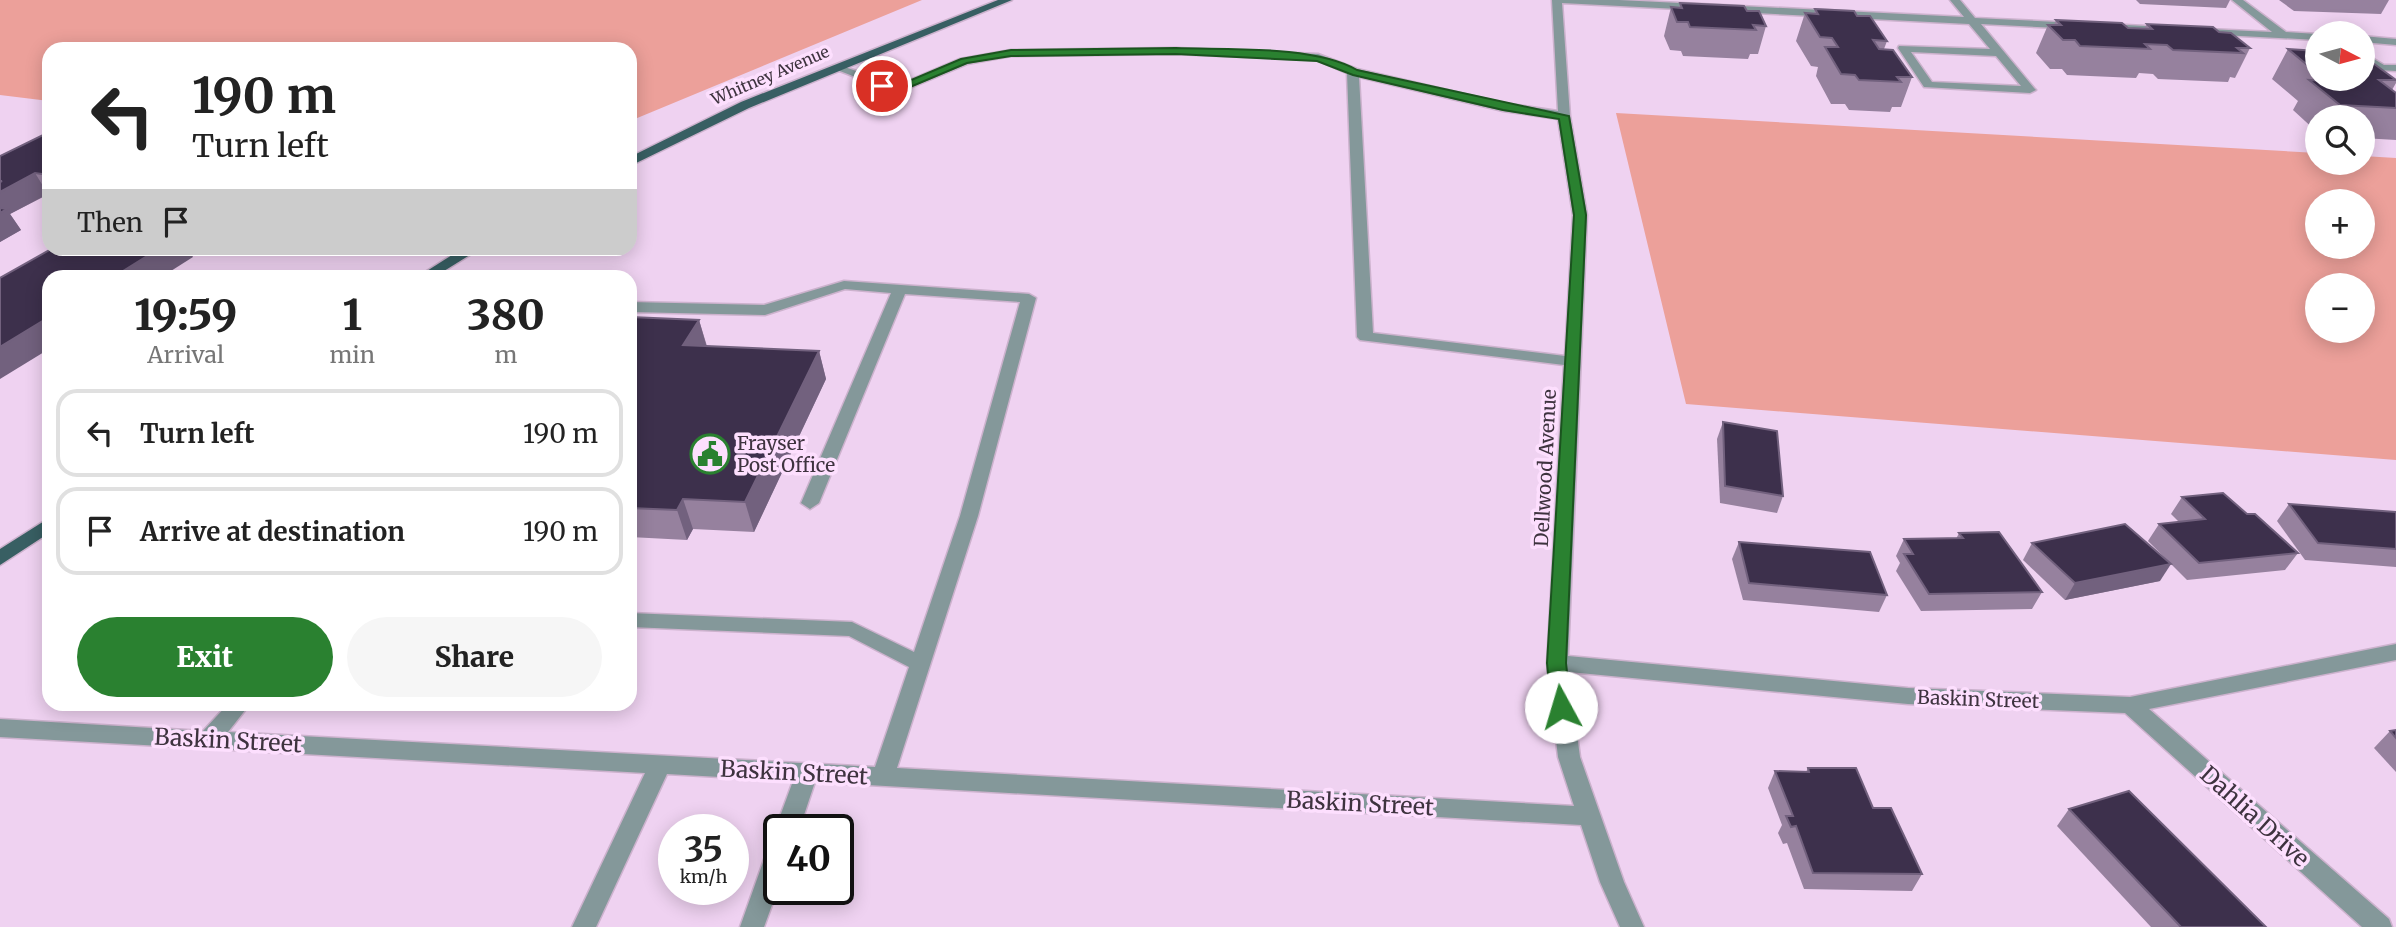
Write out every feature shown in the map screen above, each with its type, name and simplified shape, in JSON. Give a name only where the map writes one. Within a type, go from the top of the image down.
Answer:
[{"type":"main road","name":"Whitney Avenue","points":[[637,158],[745,104],[1007,0]]},
{"type":"main road","points":[[436,270],[460,256]]},
{"type":"main road","points":[[0,558],[42,529]]},
{"type":"street","points":[[1557,0],[2176,30]]},
{"type":"street","name":"Dellwood Avenue","points":[[1557,0],[1564,116],[1580,215],[1556,663],[1569,757],[1612,882],[1632,927]]},
{"type":"street","points":[[1955,0],[1973,20],[2000,53],[2030,90],[1928,85],[1903,48],[2000,53]]},
{"type":"street","points":[[2238,0],[2284,36]]},
{"type":"street","points":[[2189,31],[2305,37]]},
{"type":"street","points":[[2375,41],[2396,42]]},
{"type":"street","points":[[838,68],[892,88],[903,87],[964,61],[1011,53],[1176,51],[1318,58],[1339,64],[1353,72],[1503,107],[1564,116]]},
{"type":"street","points":[[2375,64],[2396,79]]},
{"type":"street","points":[[2381,68],[2396,68]]},
{"type":"street","points":[[1353,72],[1365,337],[1571,360]]},
{"type":"street","points":[[637,307],[765,310],[844,285],[1029,299],[969,516],[883,777]]},
{"type":"street","points":[[810,503],[900,289]]},
{"type":"street","points":[[637,620],[852,629],[920,664]]},
{"type":"street","name":"Baskin Street","points":[[1556,663],[1908,696],[2130,705],[2396,652]]},
{"type":"street","name":"Dahlia Drive","points":[[2130,705],[2380,927]]},
{"type":"street","points":[[209,739],[234,711]]},
{"type":"street","name":"Baskin Street","points":[[0,728],[1588,816]]},
{"type":"street","points":[[584,927],[660,764]]},
{"type":"street","points":[[793,814],[807,772]]},
{"type":"street","points":[[752,927],[763,896]]},
{"type":"shaded area","points":[[0,0],[922,0],[637,118],[637,42],[42,42],[42,100],[0,95]]},
{"type":"shaded area","points":[[1616,113],[2305,152],[2305,175],[2375,175],[2375,157],[2396,158],[2396,460],[1686,404]]},
{"type":"building","points":[[1680,3],[1744,6],[1747,11],[1759,11],[1766,26],[1753,25],[1756,30],[1690,27],[1688,22],[1677,22],[1671,7],[1682,8]]},
{"type":"building","points":[[1815,9],[1854,11],[1857,16],[1870,16],[1887,41],[1873,40],[1879,49],[1893,50],[1912,77],[1897,77],[1901,82],[1859,80],[1855,75],[1841,74],[1825,47],[1838,47],[1832,38],[1820,37],[1805,13],[1818,14]]},
{"type":"building","points":[[2056,20],[2122,23],[2128,28],[2152,29],[2147,24],[2213,27],[2219,32],[2231,33],[2250,48],[2237,48],[2243,53],[2173,50],[2167,45],[2145,44],[2150,49],[2080,46],[2075,40],[2063,40],[2048,25],[2061,25]]},
{"type":"building","points":[[2288,49],[2305,50],[2305,63]]},
{"type":"building","points":[[2375,65],[2396,80],[2379,80],[2396,93],[2396,108],[2340,105],[2323,91],[2375,91]]},
{"type":"building","points":[[42,135],[42,174],[35,173],[0,192],[0,156]]},
{"type":"building","points":[[42,254],[147,256],[125,270],[42,270],[42,321],[0,347],[0,278]]},
{"type":"building","name":"Frayser Post Office","points":[[637,317],[699,320],[683,345],[819,351],[745,502],[683,499],[677,510],[637,508]]},
{"type":"building","points":[[1723,422],[1777,431],[1783,496],[1725,486]]},
{"type":"building","points":[[2223,493],[2247,514],[2255,514],[2298,553],[2199,563],[2159,524],[2205,519],[2182,497]]},
{"type":"building","points":[[2289,504],[2396,512],[2396,549],[2318,543]]},
{"type":"building","points":[[2125,524],[2171,564],[2075,583],[2032,543]]},
{"type":"building","points":[[1999,532],[2042,592],[1929,594],[1904,554],[1913,554],[1904,539],[1963,538],[1959,533]]},
{"type":"building","points":[[1739,542],[1870,552],[1887,595],[1749,583]]},
{"type":"building","points":[[1808,768],[1856,768],[1873,808],[1891,808],[1922,874],[1813,873],[1796,826],[1791,827],[1786,816],[1793,816],[1775,771],[1809,772]]},
{"type":"building","points":[[2129,791],[2266,927],[2181,927],[2069,809]]},
{"type":"place","name":"Frayser Post Office","points":[[710,454]]},
{"type":"route","points":[[882,86],[903,87],[964,61],[1011,53],[1229,53],[1318,58],[1339,64],[1353,72],[1503,107],[1564,116],[1580,215],[1556,663],[1561,707]]}]
